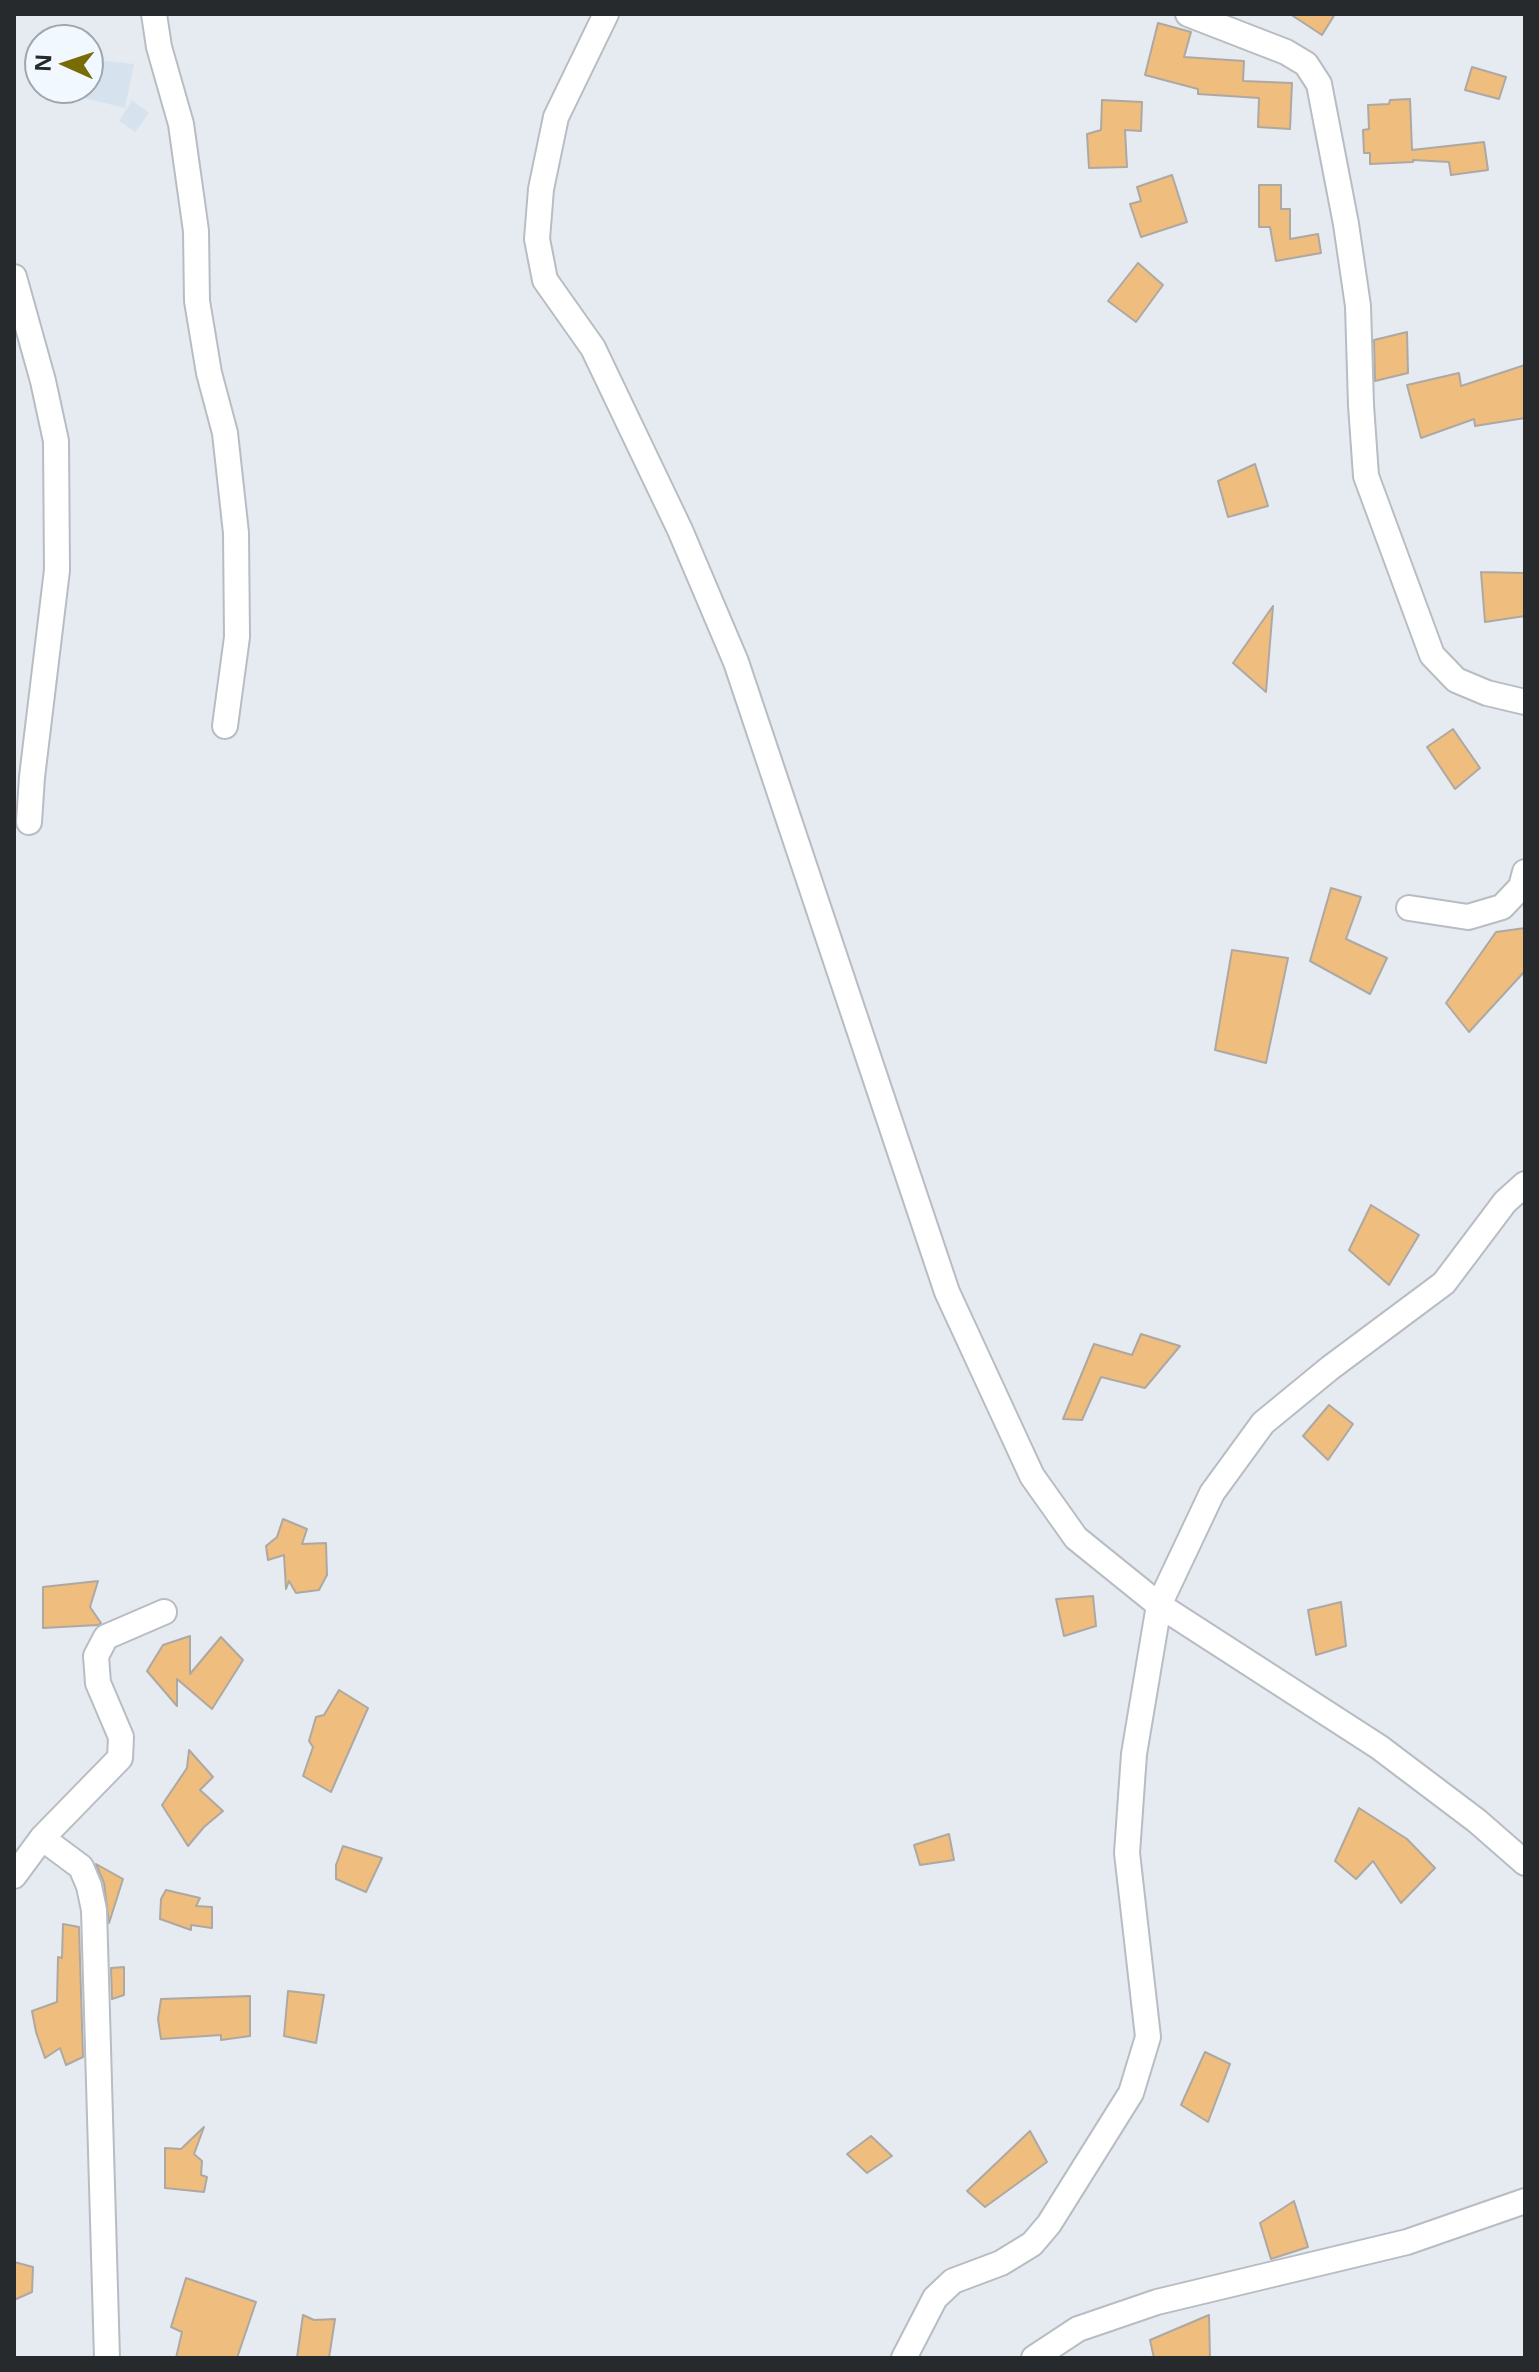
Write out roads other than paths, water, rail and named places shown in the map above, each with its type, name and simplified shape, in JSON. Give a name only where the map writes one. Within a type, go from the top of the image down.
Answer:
[{"type":"street","points":[[154,14],[159,47],[181,124],[196,231],[197,301],[209,373],[225,433],[236,533],[237,637],[225,726]]},
{"type":"street","points":[[606,14],[556,117],[541,189],[537,239],[545,280],[593,348],[680,530],[736,662],[947,1292],[1032,1476],[1076,1538],[1159,1605],[1379,1747],[1477,1821],[1525,1863]]},
{"type":"street","points":[[1188,14],[1286,52],[1306,64],[1319,84],[1358,306],[1366,476],[1432,655],[1456,680],[1487,693],[1525,702]]},
{"type":"street","points":[[14,277],[56,441],[57,570],[29,822]]},
{"type":"street","points":[[1409,908],[1468,917],[1502,907],[1521,887],[1525,872]]},
{"type":"street","points":[[904,2358],[935,2298],[953,2281],[1001,2263],[1032,2244],[1049,2224],[1131,2093],[1148,2037],[1127,1853],[1134,1754],[1159,1605],[1212,1493],[1263,1423],[1330,1368],[1444,1283],[1505,1202],[1525,1184]]},
{"type":"street","points":[[14,1876],[42,1838],[120,1758],[121,1737],[98,1683],[96,1656],[106,1637],[164,1612]]},
{"type":"street","points":[[42,1838],[81,1867],[94,1910],[107,2358]]},
{"type":"street","points":[[1034,2358],[1078,2329],[1157,2302],[1407,2242],[1525,2201]]}]
